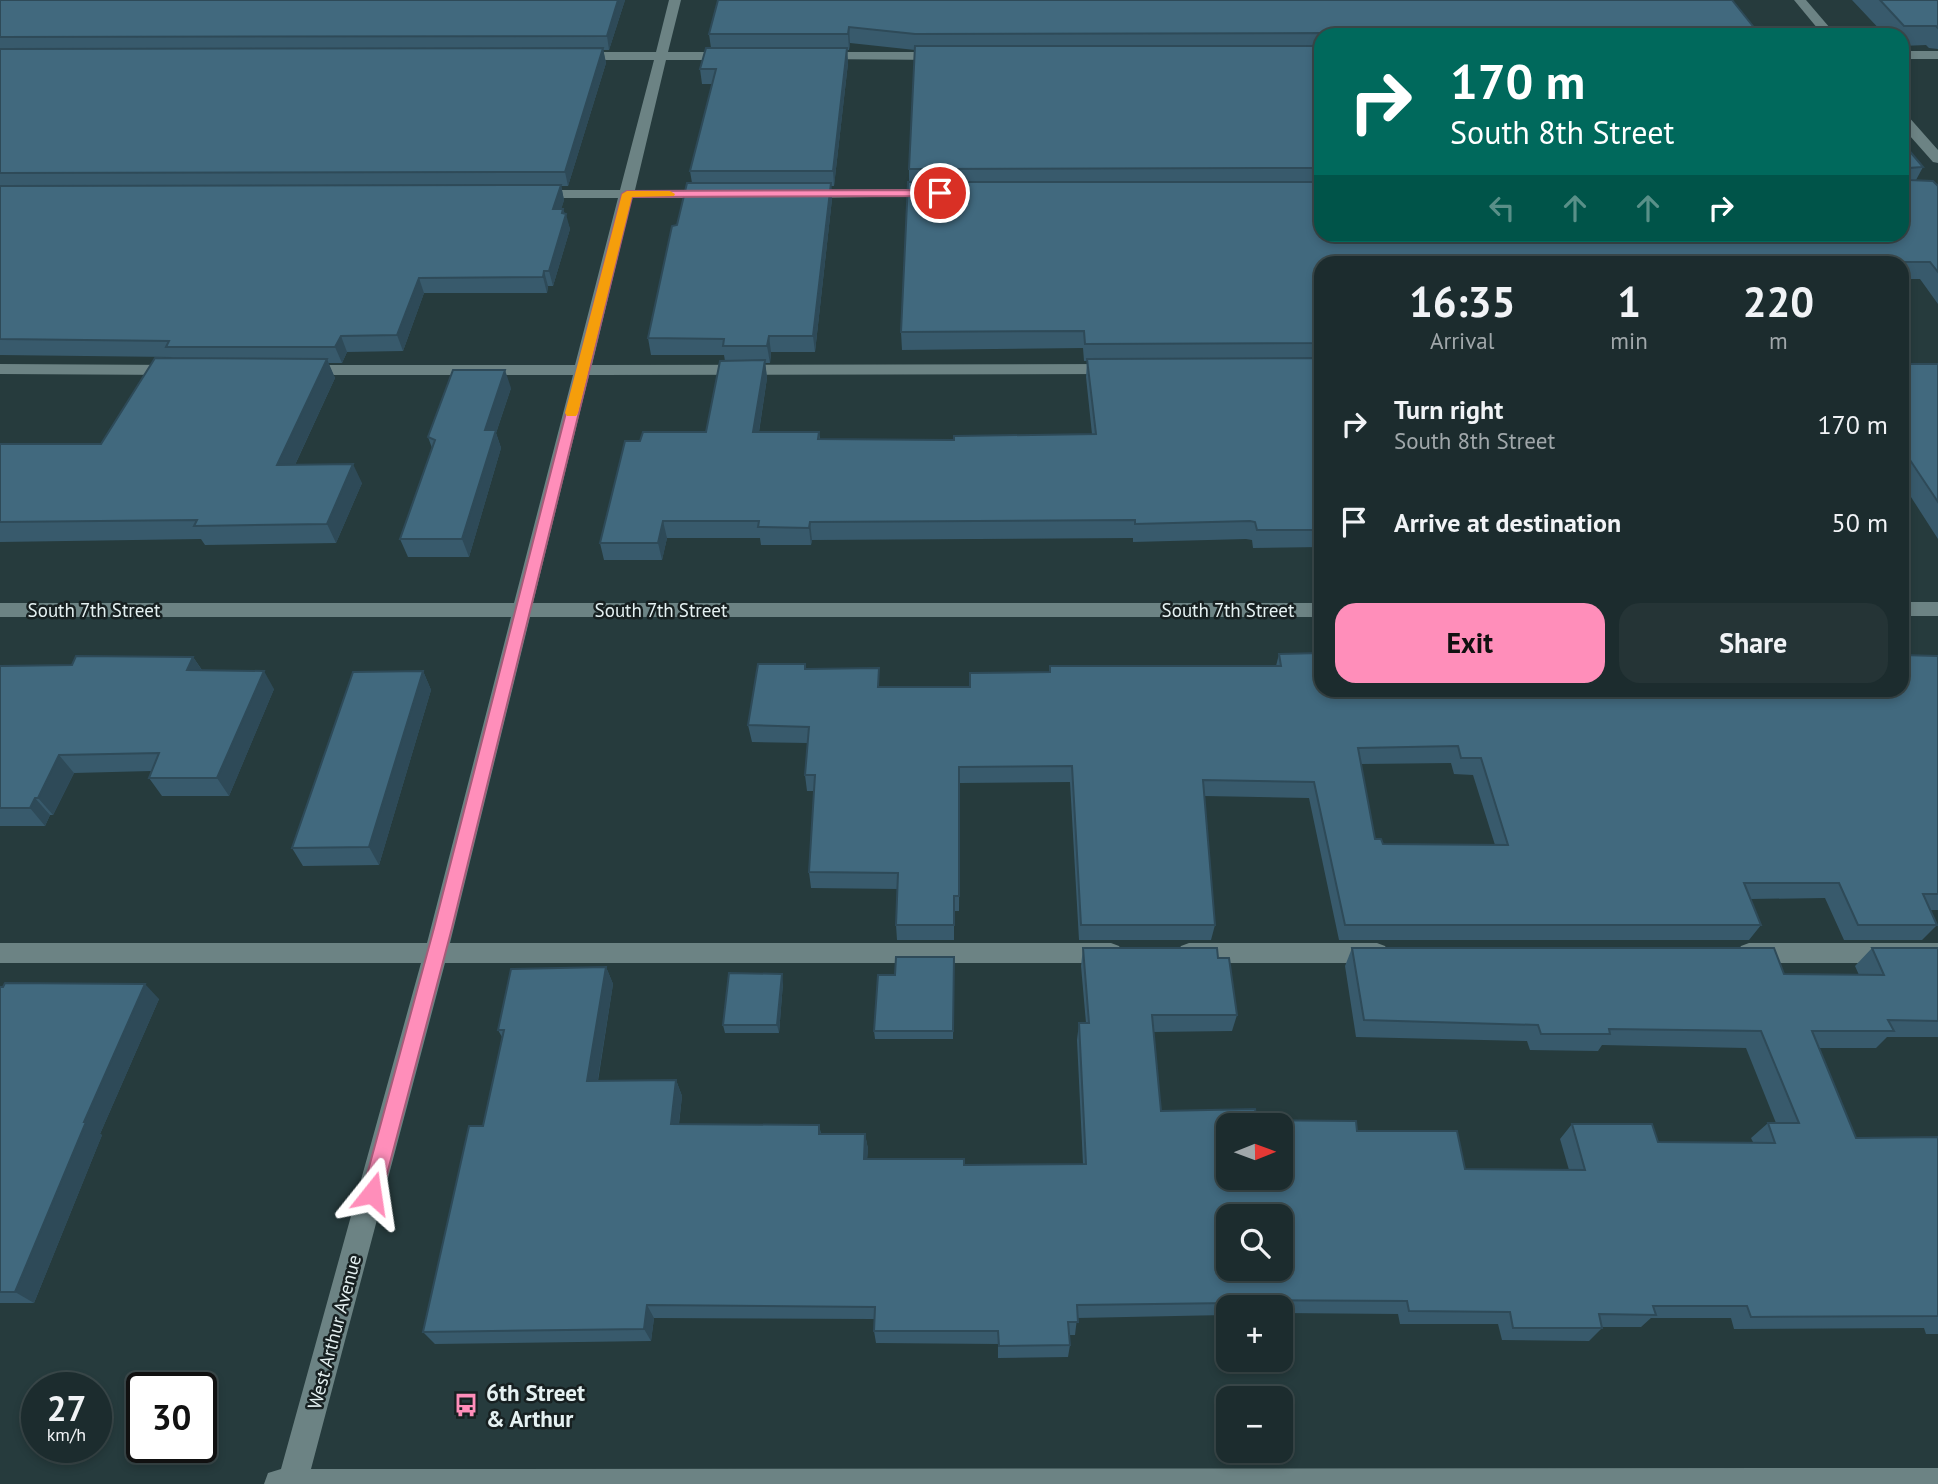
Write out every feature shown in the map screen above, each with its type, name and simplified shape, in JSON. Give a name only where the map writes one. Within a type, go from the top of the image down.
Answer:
[{"type":"street","name":"West Arthur Avenue","points":[[292,1484],[436,953],[675,0]]},
{"type":"street","points":[[1800,0],[1824,28]]},
{"type":"street","points":[[1909,55],[1938,55]]},
{"type":"street","points":[[570,56],[738,56]]},
{"type":"street","points":[[808,56],[960,56]]},
{"type":"street","points":[[1909,126],[1938,159]]},
{"type":"street","points":[[793,194],[946,193]]},
{"type":"street","points":[[520,194],[723,194]]},
{"type":"street","points":[[0,369],[194,370]]},
{"type":"street","points":[[290,370],[1127,369]]},
{"type":"street","points":[[1909,609],[1938,609]]},
{"type":"street","name":"South 7th Street","points":[[0,610],[1314,610]]},
{"type":"street","points":[[0,953],[1129,953]]},
{"type":"street","points":[[1171,953],[1394,953]]},
{"type":"street","points":[[1729,953],[1938,953]]},
{"type":"street","points":[[279,1484],[1938,1483]]},
{"type":"building","points":[[0,0],[618,0],[607,36],[0,37]]},
{"type":"building","points":[[718,0],[1732,0],[1754,28],[1314,28],[1314,33],[915,34],[849,27],[848,34],[709,34]]},
{"type":"building","points":[[1880,0],[1938,0],[1938,28],[1904,26]]},
{"type":"building","points":[[915,46],[1314,46],[1314,168],[909,169]]},
{"type":"building","points":[[603,48],[565,172],[0,173],[0,49]]},
{"type":"building","points":[[706,48],[847,48],[833,171],[690,171],[716,69],[700,69]]},
{"type":"building","points":[[1909,150],[1923,167],[1909,168]]},
{"type":"building","points":[[1909,168],[1910,180],[1933,181],[1938,186],[1938,272],[1930,262],[1909,262],[1909,256],[1314,256],[1314,343],[1085,344],[1084,331],[901,332],[908,182],[1314,182],[1314,242],[1909,242]]},
{"type":"building","points":[[687,183],[831,183],[813,336],[769,336],[767,346],[723,346],[724,339],[648,338],[672,226],[677,225]]},
{"type":"building","points":[[561,185],[553,209],[563,209],[562,213],[566,214],[549,271],[544,271],[543,277],[419,278],[397,335],[341,336],[335,347],[166,347],[169,341],[0,339],[0,186]]},
{"type":"building","points":[[155,358],[327,359],[277,465],[353,464],[327,524],[194,526],[197,520],[0,522],[0,444],[101,444]]},
{"type":"building","points":[[1314,358],[1314,530],[1257,530],[1255,522],[1250,521],[1135,524],[1135,520],[810,522],[809,528],[758,527],[759,521],[663,521],[658,543],[600,543],[625,441],[640,441],[643,432],[706,432],[720,361],[765,360],[753,432],[819,432],[818,439],[954,440],[954,436],[1096,434],[1087,359]]},
{"type":"building","points":[[1909,364],[1938,364],[1938,502],[1909,458]]},
{"type":"building","points":[[453,370],[505,370],[485,430],[496,430],[462,539],[400,539],[435,440],[428,437]]},
{"type":"building","points":[[1314,653],[1314,697],[1909,697],[1909,655],[1938,656],[1938,894],[1923,894],[1937,925],[1858,925],[1839,883],[1744,883],[1761,925],[1345,925],[1314,782],[1203,780],[1215,925],[1081,925],[1072,766],[959,767],[959,896],[954,896],[954,925],[896,925],[898,873],[809,872],[815,775],[805,775],[809,727],[748,725],[758,664],[805,664],[805,669],[879,668],[878,687],[970,687],[970,673],[1050,672],[1050,666],[1281,666],[1279,654]],"holes":[[[1458,746],[1461,758],[1481,758],[1508,845],[1383,844],[1381,839],[1375,839],[1358,748]]]},
{"type":"building","points":[[76,656],[193,657],[187,670],[264,671],[217,778],[149,778],[159,753],[59,755],[38,798],[35,798],[30,808],[0,808],[0,666],[72,665]]},
{"type":"building","points":[[423,671],[369,847],[292,848],[353,672]]},
{"type":"building","points":[[1083,948],[1217,948],[1218,958],[1229,958],[1237,1015],[1152,1015],[1161,1111],[1255,1109],[1256,1113],[1216,1113],[1216,1190],[1293,1190],[1293,1120],[1356,1121],[1357,1131],[1457,1131],[1465,1169],[1585,1170],[1572,1124],[1652,1124],[1658,1142],[1775,1143],[1768,1123],[1799,1123],[1761,1031],[1609,1029],[1610,1034],[1541,1034],[1538,1025],[1364,1020],[1352,948],[1774,948],[1784,974],[1884,975],[1872,948],[1938,948],[1938,1021],[1888,1020],[1894,1031],[1812,1031],[1856,1138],[1938,1137],[1938,1316],[1751,1317],[1747,1306],[1653,1306],[1656,1315],[1599,1314],[1602,1328],[1513,1328],[1510,1312],[1409,1311],[1407,1301],[1293,1300],[1293,1295],[1216,1295],[1216,1303],[1077,1305],[1078,1322],[1068,1322],[1070,1345],[999,1346],[998,1331],[874,1331],[875,1307],[647,1305],[644,1329],[423,1332],[469,1126],[483,1126],[504,1030],[498,1030],[511,969],[606,967],[587,1081],[676,1080],[671,1124],[819,1125],[819,1134],[865,1134],[864,1159],[964,1159],[964,1165],[1086,1164],[1079,1023],[1089,1023]]},
{"type":"building","points":[[896,957],[954,957],[953,1031],[874,1031],[878,975],[895,975]]},
{"type":"building","points":[[729,973],[782,974],[777,1025],[723,1025]]},
{"type":"building","points":[[5,983],[145,984],[84,1122],[15,1292],[0,1292],[0,987]]},
{"type":"slow traffic","points":[[571,413],[627,194],[670,194]]},
{"type":"place","name":"6th Street & Arthur","points":[[466,1405]]},
{"type":"route","points":[[372,1193],[443,928],[627,194],[940,193]]}]
